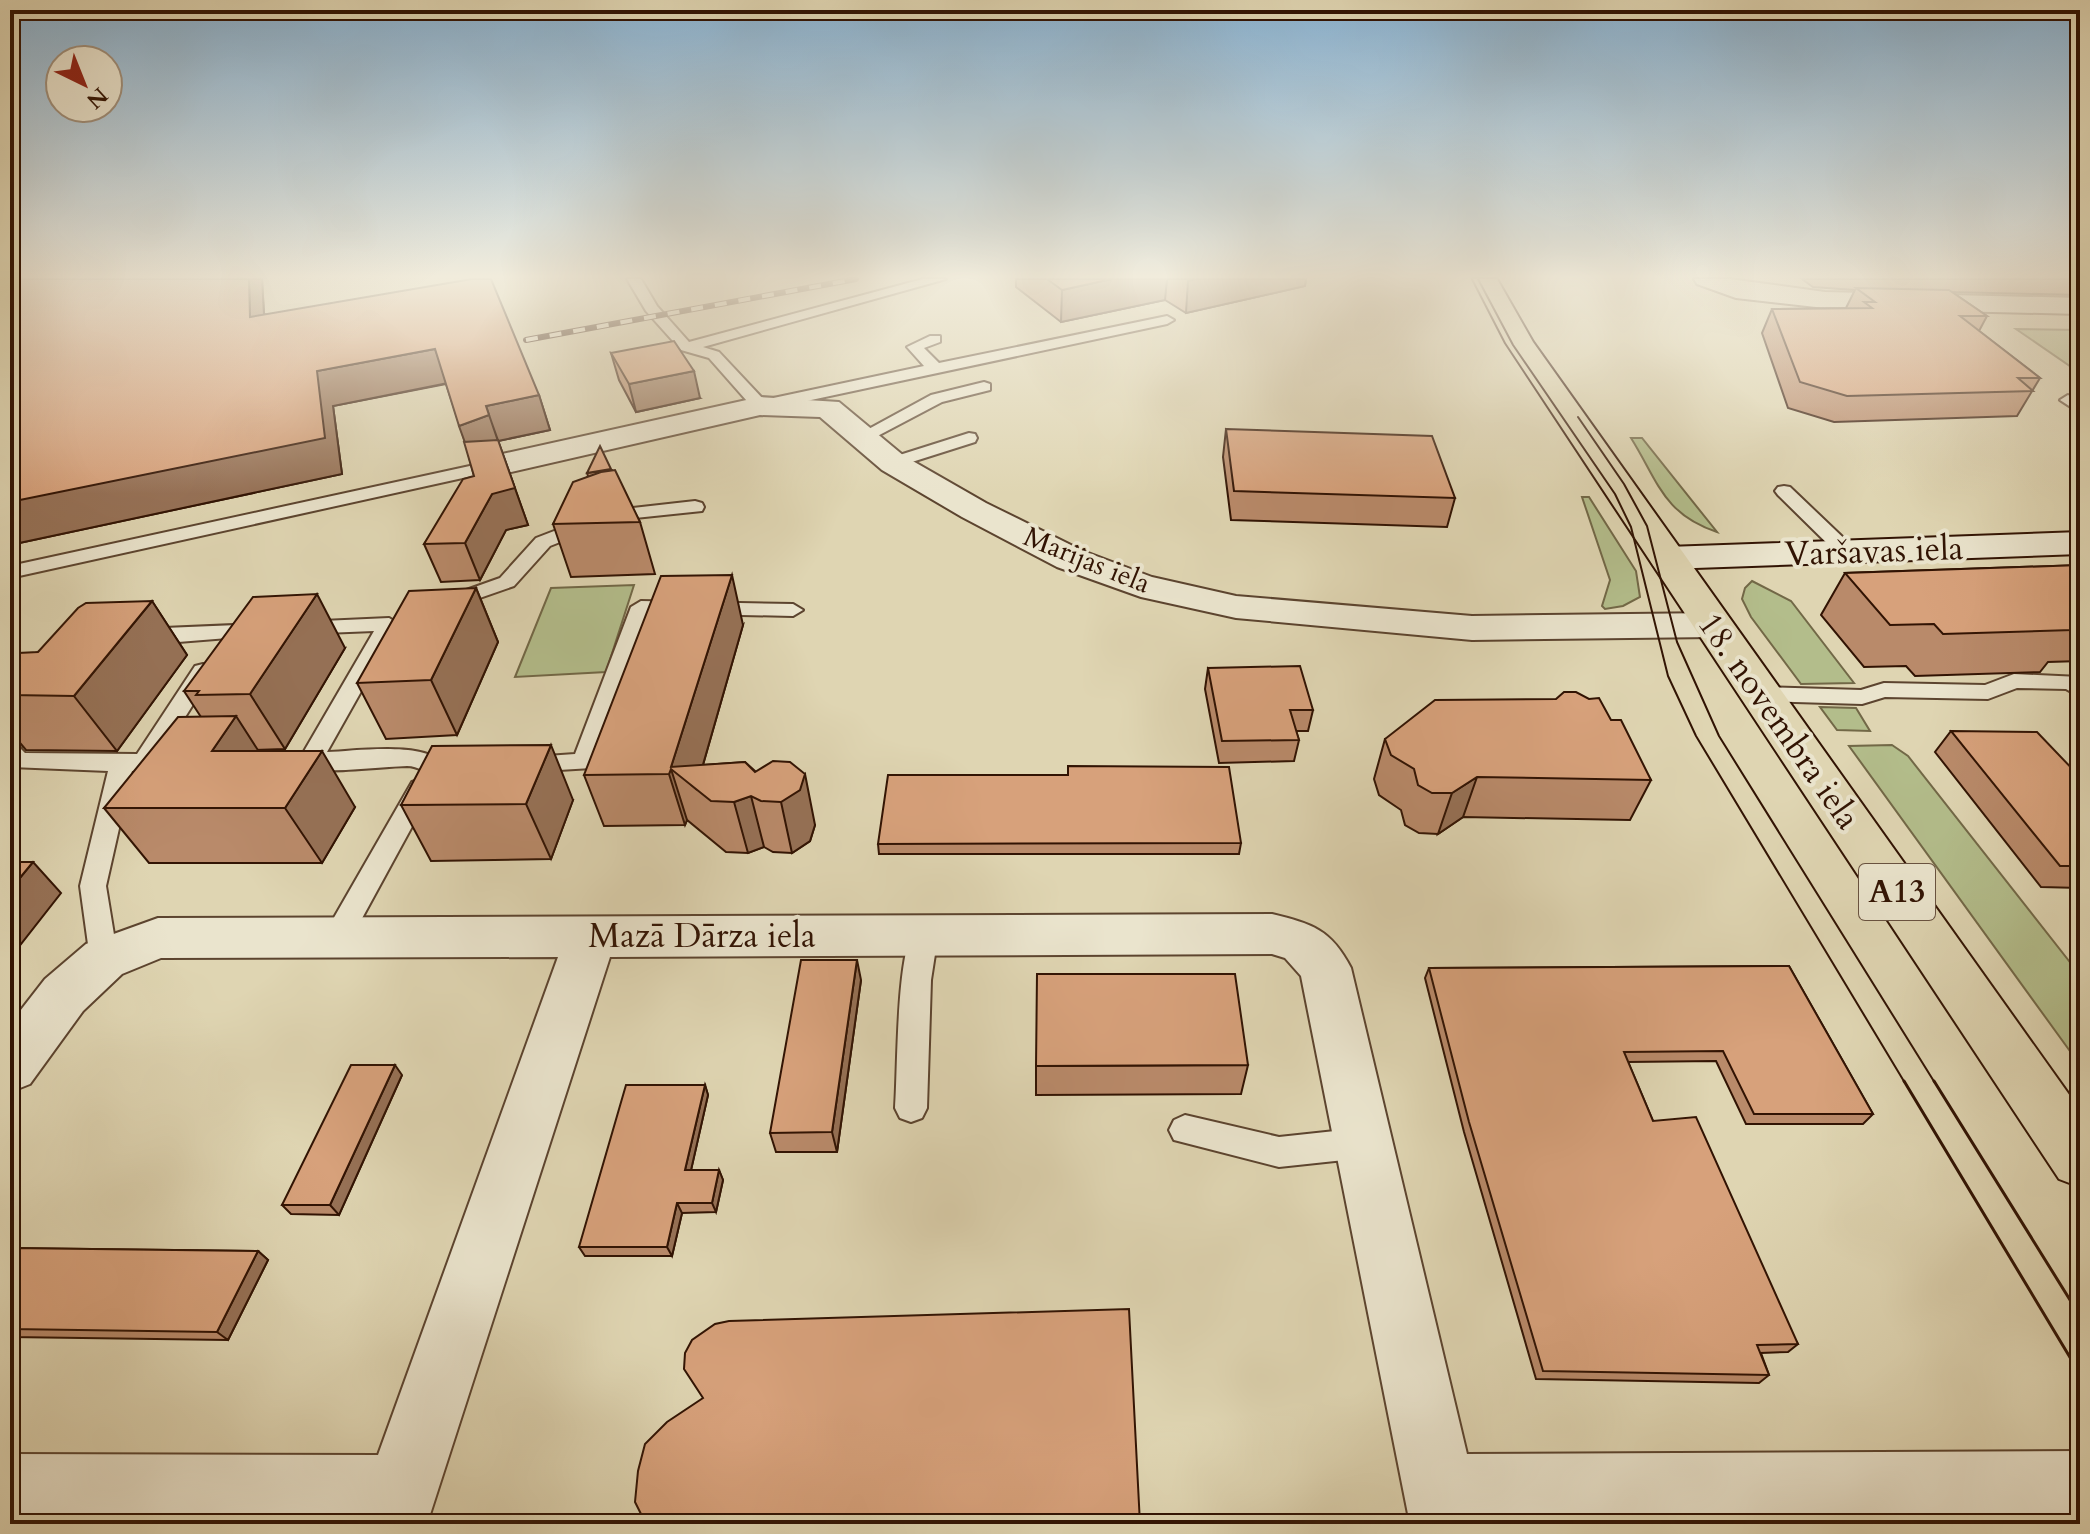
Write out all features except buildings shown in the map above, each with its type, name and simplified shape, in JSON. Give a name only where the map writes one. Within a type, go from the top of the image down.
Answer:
[{"type":"main road","name":"18. novembra iela","points":[[1525,351],[2080,1159]]},
{"type":"street","name":"Marijas iela","points":[[502,464],[760,406],[828,408],[893,463],[974,510],[1070,559],[1141,586],[1236,607],[1472,628],[1714,625]]},
{"type":"street","name":"Varšavas iela","points":[[1667,558],[2080,543]]},
{"type":"street","name":"Mazā Dārza iela","points":[[104,959],[158,938],[1272,934],[1302,942],[1325,968],[1363,1143]]},
{"type":"street","points":[[10,1490],[396,1508],[591,937]]},
{"type":"street","points":[[10,1067],[64,995],[104,959]]},
{"type":"street","points":[[1363,1143],[1443,1507],[2080,1487]]},
{"type":"lane","points":[[699,351],[714,355],[760,406],[933,366],[985,360],[1028,351]]},
{"type":"lane","points":[[918,351],[933,366]]},
{"type":"lane","points":[[862,437],[937,398],[984,387]]},
{"type":"lane","points":[[893,463],[969,438]]},
{"type":"lane","points":[[10,572],[502,464]]},
{"type":"lane","points":[[1784,491],[1847,552]]},
{"type":"lane","points":[[433,608],[507,582],[543,542],[613,515],[695,507]]},
{"type":"lane","points":[[509,764],[584,762],[641,607],[793,610]]},
{"type":"lane","points":[[124,645],[164,634],[396,622],[310,761]]},
{"type":"lane","points":[[104,959],[93,886],[133,763],[228,631]]},
{"type":"lane","points":[[1761,694],[1862,697],[1884,690],[1988,692],[2014,681],[2072,682],[2080,690]]},
{"type":"lane","points":[[10,744],[50,701]]},
{"type":"lane","points":[[10,752],[19,761],[192,762]]},
{"type":"lane","points":[[266,761],[417,758],[434,767],[464,766]]},
{"type":"lane","points":[[338,936],[434,767]]},
{"type":"lane","points":[[911,1108],[917,980],[924,935]]},
{"type":"lane","points":[[1185,1130],[1279,1152],[1363,1143]]},
{"type":"green space","points":[[2047,351],[2080,351],[2080,373]]},
{"type":"green space","points":[[1631,438],[1642,438],[1717,532],[1699,525],[1673,506]]},
{"type":"green space","points":[[1582,497],[1589,497],[1636,571],[1640,597],[1623,606],[1605,609],[1602,606],[1610,580]]},
{"type":"green space","points":[[1752,581],[1791,601],[1854,683],[1801,684],[1751,617],[1742,599],[1745,588]]},
{"type":"green space","points":[[634,585],[606,672],[515,677],[551,588]]},
{"type":"green space","points":[[1820,707],[1856,708],[1870,731],[1837,730]]},
{"type":"green space","points":[[1892,745],[1908,756],[2080,975],[2080,1065],[1849,746]]},
{"type":"tram line","points":[[1517,351],[1615,494],[1631,527],[1668,676],[1696,736],[1905,1083]]},
{"type":"tram line","points":[[1578,417],[1624,484],[1647,526],[1677,642],[1719,736],[1935,1083]]},
{"type":"tram line","points":[[1904,1081],[2080,1374]]},
{"type":"tram line","points":[[1934,1081],[2080,1316]]}]
